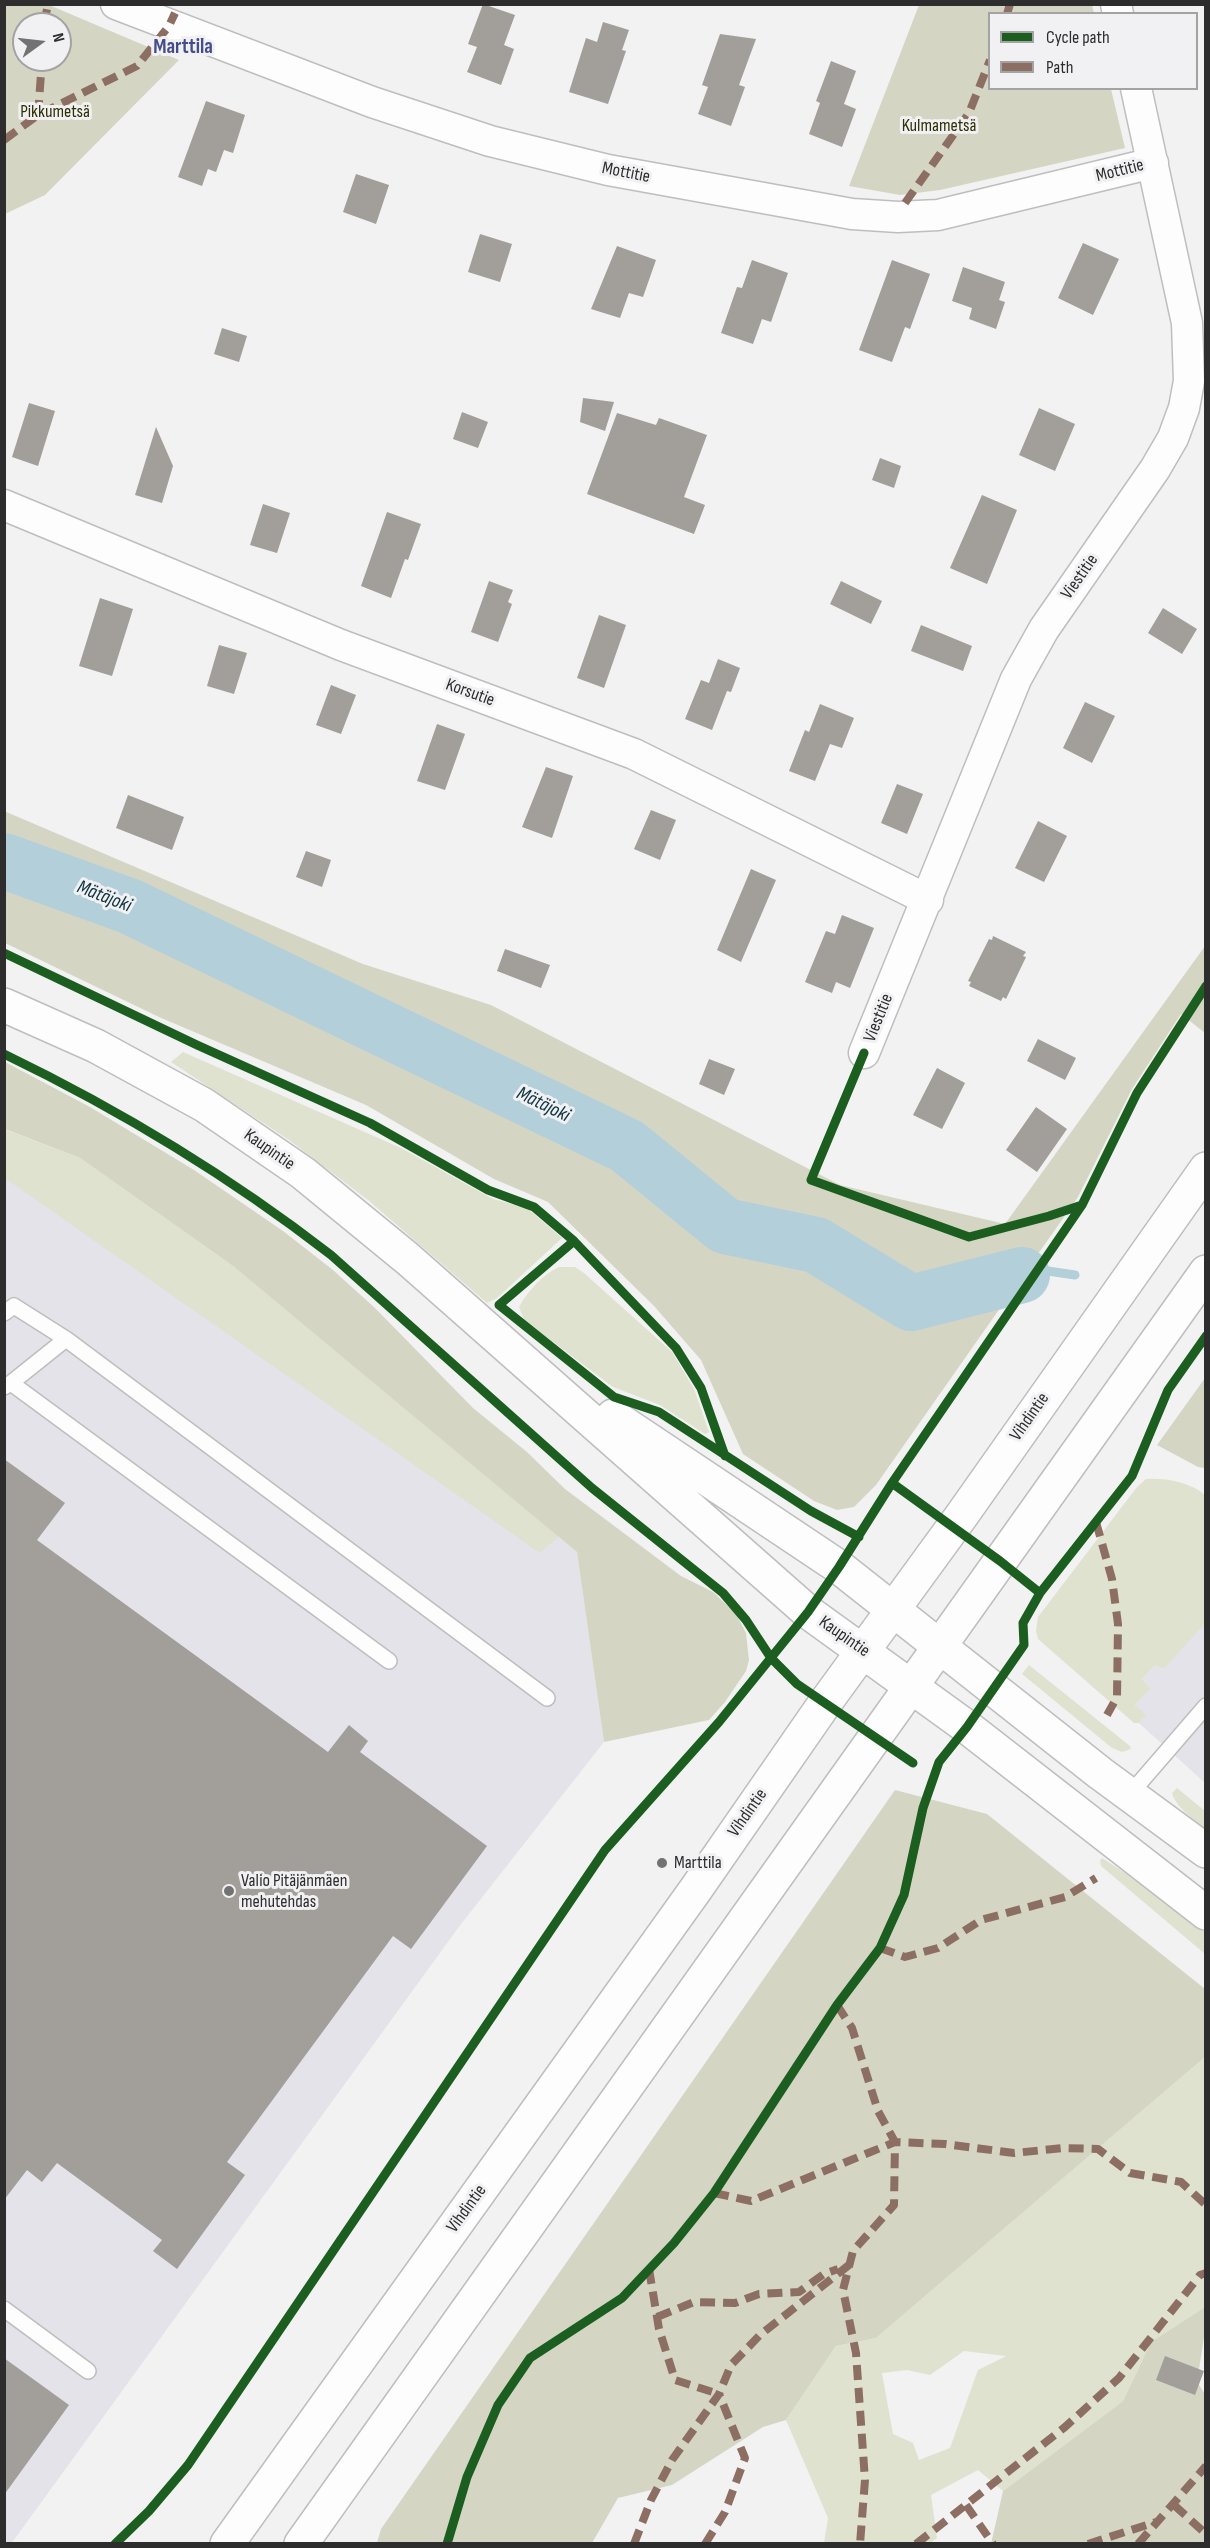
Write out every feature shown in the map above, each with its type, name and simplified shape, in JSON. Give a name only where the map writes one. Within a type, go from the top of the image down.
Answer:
[{"type":"main road","name":"Kaupintie","points":[[6,1006],[96,1046],[213,1111],[303,1173],[408,1259],[808,1612],[864,1650],[1206,1913]]},
{"type":"main road","name":"Vihdintie","points":[[228,2544],[1206,1169]]},
{"type":"main road","points":[[301,2544],[1206,1272]]},
{"type":"main road","name":"Kaupintie","points":[[499,1341],[839,1567],[1206,1851]]},
{"type":"street","name":"Mottitie","points":[[116,4],[372,102],[490,141],[608,170],[852,214],[898,217],[938,215],[1153,163]]},
{"type":"street","name":"Viestitie","points":[[864,1053],[1016,679],[1044,629],[1155,469],[1173,438],[1184,408],[1189,381],[1187,323],[1136,90]]},
{"type":"street","name":"Korsutie","points":[[4,505],[341,645],[634,754],[928,900]]},
{"type":"lane","points":[[4,1313],[14,1306],[66,1339],[547,1698]]},
{"type":"lane","points":[[66,1339],[8,1385],[389,1660]]},
{"type":"lane","points":[[1130,1794],[1205,1708]]},
{"type":"lane","points":[[4,2309],[88,2371]]},
{"type":"shaded area","points":[[4,1129],[233,1266],[577,1552],[604,1742],[458,1928],[11,2544],[4,2543]]},
{"type":"shaded area","points":[[1205,1622],[1205,1783],[1139,1723],[1145,1715],[1135,1705],[1151,1689],[1142,1679],[1155,1665],[1164,1669]]},
{"type":"green space","name":"Pikkumetsä","points":[[4,5],[49,5],[66,12],[12,12],[12,72],[72,72],[72,15],[179,60],[45,195],[5,214]]},
{"type":"green space","name":"Kulmametsä","points":[[919,5],[1092,5],[1094,12],[988,12],[988,90],[1111,90],[1125,148],[940,190],[900,195],[849,186]]},
{"type":"green space","points":[[4,811],[363,964],[491,1005],[840,1185],[1005,1224],[1205,946],[1205,1033],[1181,1014],[1132,1089],[1078,1197],[876,1485],[854,1507],[837,1510],[814,1501],[743,1454],[701,1360],[654,1306],[548,1202],[494,1179],[366,1105],[159,1017],[5,943]]},
{"type":"green space","points":[[183,1052],[401,1148],[493,1199],[527,1208],[562,1238],[497,1298],[487,1303],[368,1200],[289,1140],[171,1062]]},
{"type":"green space","points":[[5,1062],[90,1107],[194,1170],[283,1231],[333,1270],[375,1308],[473,1408],[527,1452],[565,1489],[681,1576],[713,1592],[736,1614],[746,1633],[749,1660],[746,1671],[725,1702],[709,1720],[604,1742],[577,1552],[233,1266],[80,1158],[5,1129]]},
{"type":"green space","points":[[4,1129],[80,1158],[233,1266],[559,1536],[540,1553],[5,1178]]},
{"type":"green space","points":[[559,1267],[575,1267],[584,1273],[672,1352],[694,1389],[709,1432],[705,1434],[660,1405],[613,1387],[524,1320],[519,1307],[541,1279]]},
{"type":"green space","points":[[1205,1378],[1205,1468],[1198,1467],[1157,1445]]},
{"type":"green space","points":[[1146,1479],[1177,1482],[1205,1495],[1206,1622],[1164,1669],[1155,1665],[1142,1679],[1151,1689],[1135,1705],[1146,1715],[1139,1723],[1134,1723],[1038,1639],[1036,1631],[1038,1617],[1137,1487]]},
{"type":"green space","points":[[1029,1665],[1131,1749],[1122,1752],[1112,1748],[1022,1674]]},
{"type":"green space","points":[[1177,1788],[1205,1811],[1205,1829],[1177,1804],[1172,1793]]},
{"type":"green space","points":[[895,1790],[987,1814],[1205,1989],[1205,2057],[876,2338],[836,2346],[786,2420],[763,2427],[672,2485],[618,2498],[592,2543],[377,2543],[381,2529]]},
{"type":"green space","points":[[1102,1858],[1172,1903],[1205,1929],[1205,1954],[1101,1866]]},
{"type":"green space","points":[[1205,2057],[1205,2307],[1151,2342],[1123,2401],[1003,2491],[978,2470],[931,2495],[937,2538],[930,2543],[824,2543],[828,2518],[786,2420],[836,2346],[876,2338]],"holes":[[[964,2351],[1006,2356],[978,2370],[950,2448],[919,2460],[913,2443],[893,2434],[882,2373],[907,2370],[930,2375]]]},
{"type":"green space","points":[[1205,2307],[1205,2331],[1197,2382],[1205,2394],[1205,2543],[991,2544],[1003,2491],[1123,2401],[1151,2342]]},
{"type":"building","points":[[483,4],[515,15],[504,45],[514,49],[501,85],[467,72],[477,47],[468,44]]},
{"type":"building","points":[[603,22],[629,30],[622,50],[626,51],[608,104],[569,92],[586,38],[597,42]]},
{"type":"building","points":[[720,34],[756,39],[739,85],[745,87],[731,126],[698,114],[708,87],[702,85]]},
{"type":"building","points":[[831,61],[856,71],[844,104],[856,109],[842,147],[809,134],[820,103],[816,101]]},
{"type":"building","points":[[206,101],[245,115],[233,153],[224,150],[216,172],[208,169],[202,186],[178,177]]},
{"type":"building","points":[[356,174],[389,185],[376,224],[343,212]]},
{"type":"building","points":[[480,234],[512,244],[500,282],[468,272]]},
{"type":"building","points":[[1083,243],[1119,259],[1093,315],[1058,298]]},
{"type":"building","points":[[617,246],[656,260],[643,297],[629,293],[620,318],[591,309]]},
{"type":"building","points":[[752,260],[788,273],[771,322],[762,319],[753,344],[721,333],[737,287],[742,288]]},
{"type":"building","points":[[892,260],[930,274],[910,329],[905,327],[892,362],[859,350]]},
{"type":"building","points":[[963,267],[1005,282],[999,300],[1005,302],[996,329],[969,319],[972,308],[952,301]]},
{"type":"building","points":[[222,328],[247,336],[239,362],[214,354]]},
{"type":"building","points":[[583,398],[614,402],[605,431],[580,422]]},
{"type":"building","points":[[29,403],[55,411],[38,466],[12,457]]},
{"type":"building","points":[[1039,408],[1075,424],[1055,471],[1019,455]]},
{"type":"building","points":[[462,412],[488,422],[478,448],[453,439]]},
{"type":"building","points":[[617,413],[656,425],[659,418],[707,435],[684,497],[705,505],[694,534],[587,494]]},
{"type":"building","points":[[156,427],[173,466],[162,503],[135,495]]},
{"type":"building","points":[[880,458],[901,466],[894,488],[872,480]]},
{"type":"building","points":[[982,495],[1017,510],[987,584],[950,568]]},
{"type":"building","points":[[263,504],[290,513],[277,553],[250,545]]},
{"type":"building","points":[[387,512],[421,524],[391,598],[361,586]]},
{"type":"building","points":[[489,581],[513,590],[508,602],[512,604],[498,642],[471,632]]},
{"type":"building","points":[[841,581],[882,601],[871,624],[830,604]]},
{"type":"building","points":[[100,598],[133,609],[112,676],[79,666]]},
{"type":"building","points":[[1163,608],[1197,629],[1182,654],[1148,633]]},
{"type":"building","points":[[599,615],[626,625],[604,688],[577,678]]},
{"type":"building","points":[[921,625],[972,646],[963,671],[911,651]]},
{"type":"building","points":[[219,645],[247,653],[234,694],[207,686]]},
{"type":"building","points":[[718,659],[740,668],[731,692],[727,691],[712,730],[685,719],[701,680],[709,683]]},
{"type":"building","points":[[331,685],[356,695],[341,734],[316,725]]},
{"type":"building","points":[[1085,702],[1115,716],[1092,763],[1063,748]]},
{"type":"building","points":[[820,704],[854,718],[842,748],[830,744],[815,781],[789,771],[805,730],[809,732]]},
{"type":"building","points":[[437,724],[465,734],[445,790],[417,781]]},
{"type":"building","points":[[546,767],[573,776],[552,838],[522,827]]},
{"type":"building","points":[[897,784],[923,794],[907,834],[881,823]]},
{"type":"building","points":[[128,795],[184,817],[172,850],[116,828]]},
{"type":"building","points":[[651,810],[676,820],[660,860],[634,849]]},
{"type":"building","points":[[1038,821],[1067,836],[1044,882],[1015,868]]},
{"type":"building","points":[[306,851],[331,860],[322,887],[296,877]]},
{"type":"building","points":[[751,869],[776,880],[741,962],[717,950]]},
{"type":"building","points":[[842,915],[874,928],[850,988],[836,982],[832,993],[805,982],[826,931],[835,934]]},
{"type":"building","points":[[993,936],[1026,952],[1023,956],[1026,957],[1006,999],[1003,997],[1001,1001],[969,986],[971,982],[968,981],[989,939],[992,940]]},
{"type":"building","points":[[505,949],[550,965],[541,988],[497,971]]},
{"type":"building","points":[[1038,1039],[1076,1058],[1065,1080],[1027,1061]]},
{"type":"building","points":[[709,1059],[735,1069],[724,1095],[699,1084]]},
{"type":"building","points":[[937,1068],[965,1083],[942,1129],[913,1115]]},
{"type":"building","points":[[1036,1107],[1067,1129],[1037,1172],[1006,1150]]},
{"type":"building","name":"Valio Pitäjänmäen mehutehdas","points":[[4,1459],[65,1503],[37,1540],[328,1752],[349,1725],[368,1741],[360,1752],[487,1846],[411,1949],[393,1936],[227,2162],[245,2175],[177,2269],[153,2251],[162,2240],[57,2163],[42,2182],[27,2170],[4,2200]]},
{"type":"building","points":[[1165,2356],[1204,2371],[1195,2395],[1156,2380]]},
{"type":"building","points":[[4,2358],[69,2405],[4,2495]]},
{"type":"waterway","name":"Mätäjoki","points":[[4,861],[129,906],[627,1146],[725,1226],[816,1245],[911,1303],[1022,1275]]},
{"type":"waterway","name":"Mätäjoki","points":[[1022,1275],[1048,1271],[1075,1275]]},
{"type":"marked path","points":[[46,12],[48,4]]},
{"type":"marked path","points":[[1008,12],[1010,4]]},
{"type":"marked path","points":[[4,140],[38,115],[137,66],[169,26],[175,13]]},
{"type":"marked path","points":[[905,203],[969,113],[988,65]]},
{"type":"marked path","points":[[38,115],[41,72]]},
{"type":"marked path","points":[[1096,1522],[1112,1579],[1118,1624],[1117,1697],[1107,1715]]},
{"type":"marked path","points":[[880,1948],[905,1957],[938,1948],[981,1920],[1065,1897],[1096,1878]]},
{"type":"marked path","points":[[837,2005],[852,2028],[878,2111],[895,2142],[894,2205],[853,2251],[843,2290],[856,2353],[865,2480],[860,2544]]},
{"type":"marked path","points":[[714,2193],[751,2201],[895,2142],[945,2144],[1014,2153],[1064,2148],[1098,2149],[1130,2173],[1181,2182],[1206,2205]]},
{"type":"marked path","points":[[634,2544],[651,2500],[672,2460],[719,2394],[731,2365],[760,2335],[849,2265]]},
{"type":"marked path","points":[[649,2269],[659,2329],[675,2380],[719,2394]]},
{"type":"marked path","points":[[657,2317],[694,2302],[735,2303],[759,2294],[799,2292],[824,2274],[838,2269]]},
{"type":"marked path","points":[[916,2544],[1065,2427],[1119,2378],[1200,2275],[1206,2273]]},
{"type":"marked path","points":[[705,2544],[725,2512],[745,2458],[719,2394]]},
{"type":"marked path","points":[[1138,2544],[1206,2466]]},
{"type":"marked path","points":[[966,2505],[993,2544]]},
{"type":"marked path","points":[[1174,2505],[1206,2534]]},
{"type":"marked path","points":[[1088,2544],[1156,2522]]},
{"type":"cycle path","points":[[4,953],[197,1045],[370,1123],[488,1190],[534,1207],[574,1241],[676,1348],[701,1388],[725,1456]]},
{"type":"cycle path","points":[[115,2544],[149,2511],[188,2465],[605,1850],[719,1722],[808,1612],[892,1483],[1082,1205],[1137,1093],[1206,986]]},
{"type":"cycle path","points":[[864,1053],[811,1180],[969,1237],[1082,1205]]},
{"type":"cycle path","points":[[4,1054],[90,1098],[173,1146],[253,1198],[331,1255],[592,1488],[723,1593],[746,1620],[771,1658],[797,1684],[913,1763]]},
{"type":"cycle path","points":[[574,1241],[499,1305],[614,1397],[659,1412],[811,1511],[859,1537]]},
{"type":"cycle path","points":[[447,2544],[467,2477],[498,2405],[530,2358],[622,2298],[674,2243],[714,2193],[837,2005],[880,1948],[904,1895],[923,1808],[939,1762],[967,1727],[1024,1645],[1023,1623],[1040,1593],[1132,1476],[1168,1390],[1206,1336]]},
{"type":"cycle path","points":[[892,1483],[1000,1561],[1040,1593]]},
{"type":"place","name":"Marttila","points":[[662,1863]]},
{"type":"place","name":"Valio Pitäjänmäen mehutehdas","points":[[229,1891]]},
{"type":"district","name":"Marttila","points":[[183,48]]}]
